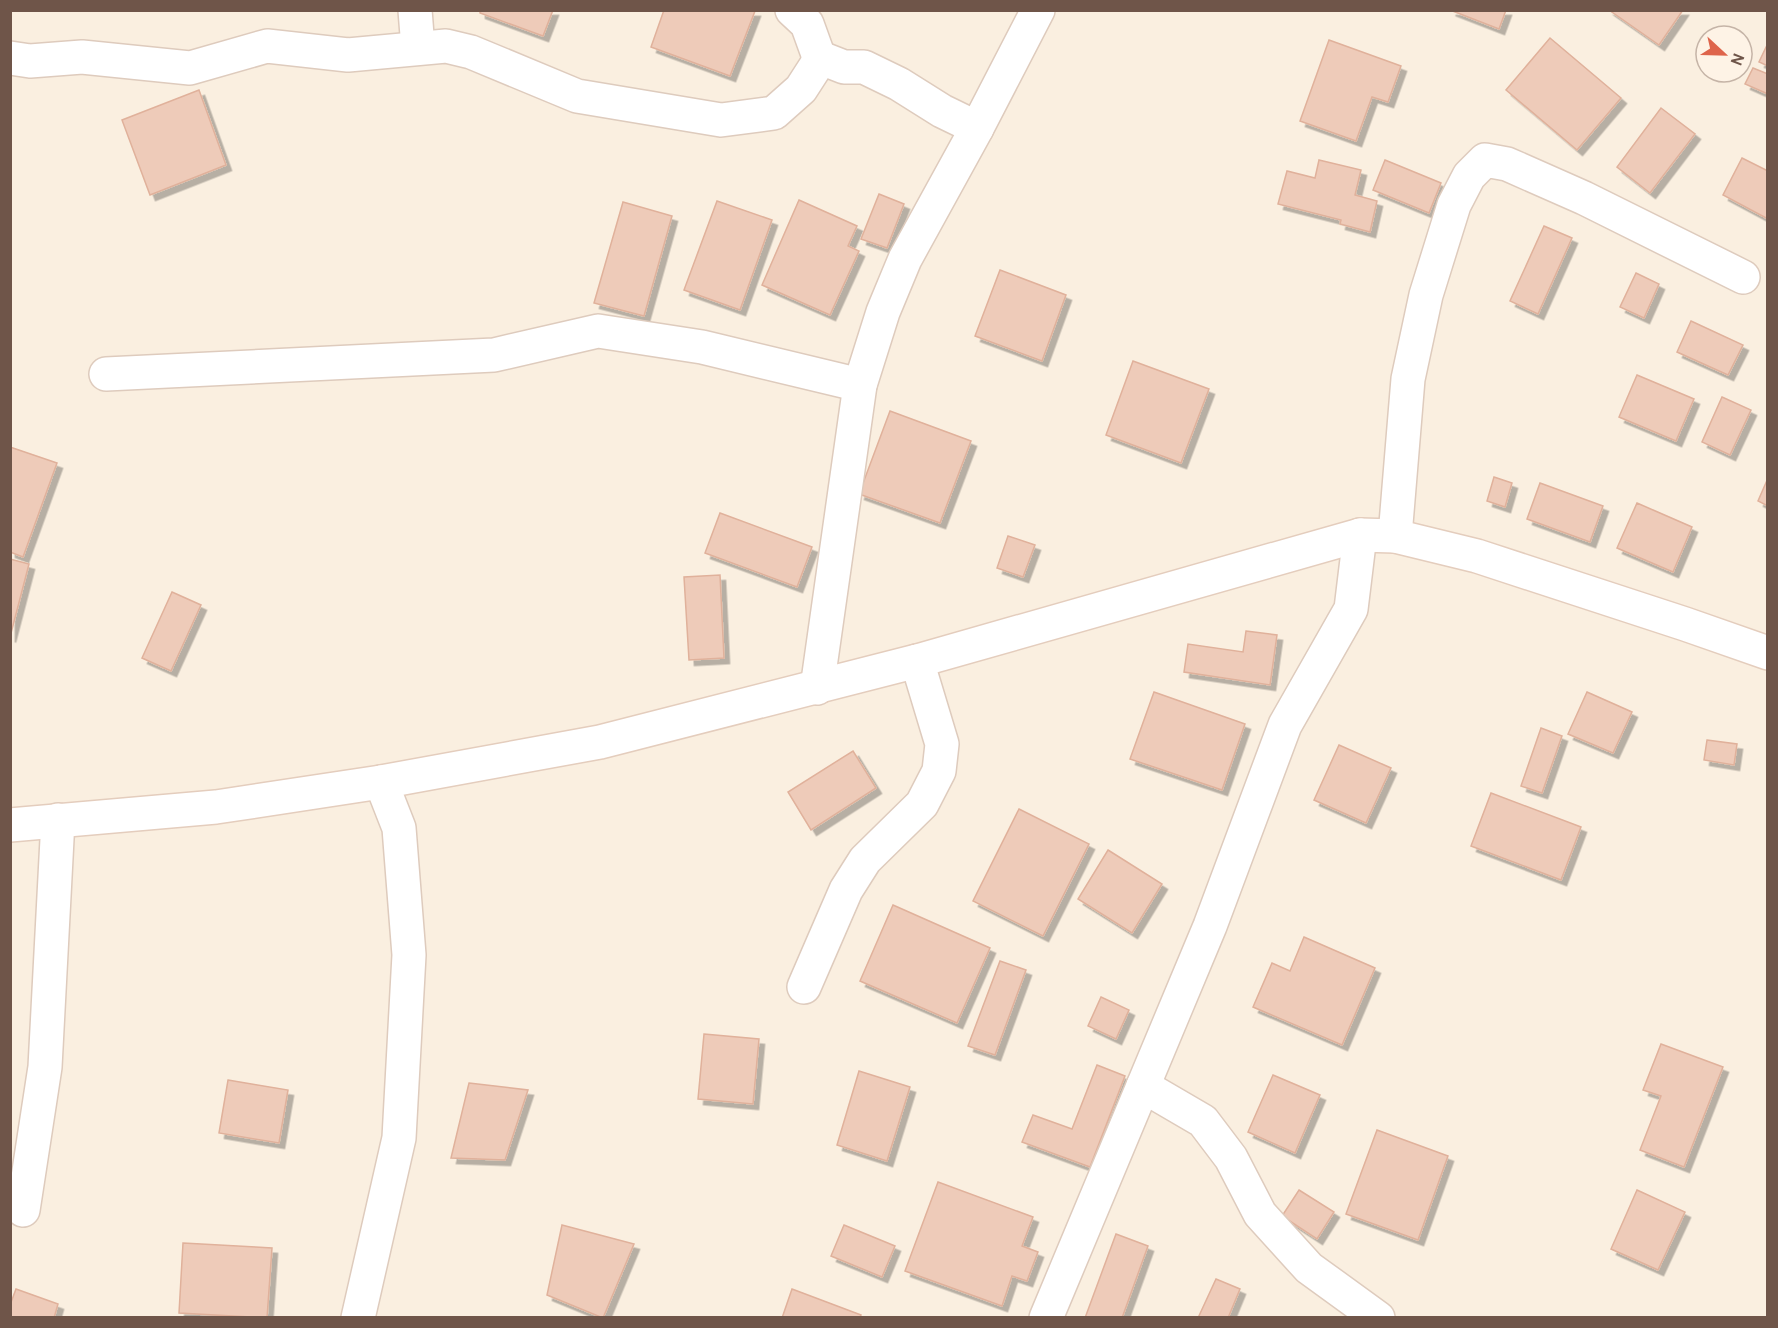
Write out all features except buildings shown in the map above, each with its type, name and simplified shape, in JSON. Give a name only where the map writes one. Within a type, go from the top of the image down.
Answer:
[{"type":"street","points":[[415,10],[418,48]]},
{"type":"street","points":[[792,10],[807,24],[820,60]]},
{"type":"street","points":[[818,688],[860,385],[883,312],[905,259],[1038,10]]},
{"type":"street","points":[[10,58],[30,61],[82,57],[190,68],[267,46],[348,55],[446,46],[471,52],[577,96],[721,120],[774,113],[801,89],[821,58],[844,67],[864,67],[977,128]]},
{"type":"street","points":[[1395,536],[1408,379],[1426,295],[1454,205],[1469,176],[1485,160],[1506,164],[1584,198],[1743,277]]},
{"type":"street","points":[[106,374],[494,355],[598,331],[702,347],[860,385]]},
{"type":"street","points":[[1046,1317],[1210,926],[1285,725],[1350,609],[1360,535]]},
{"type":"street","points":[[10,825],[216,807],[381,782],[600,742],[818,688],[1360,535],[1395,536],[1477,556],[1767,653]]},
{"type":"street","points":[[804,987],[846,890],[865,860],[922,804],[939,771],[942,744],[917,661]]},
{"type":"street","points":[[358,1317],[399,1138],[409,955],[399,828],[381,782]]},
{"type":"street","points":[[23,1210],[45,1067],[58,820]]},
{"type":"street","points":[[1143,1086],[1203,1120],[1231,1158],[1260,1215],[1309,1268],[1378,1317]]}]
